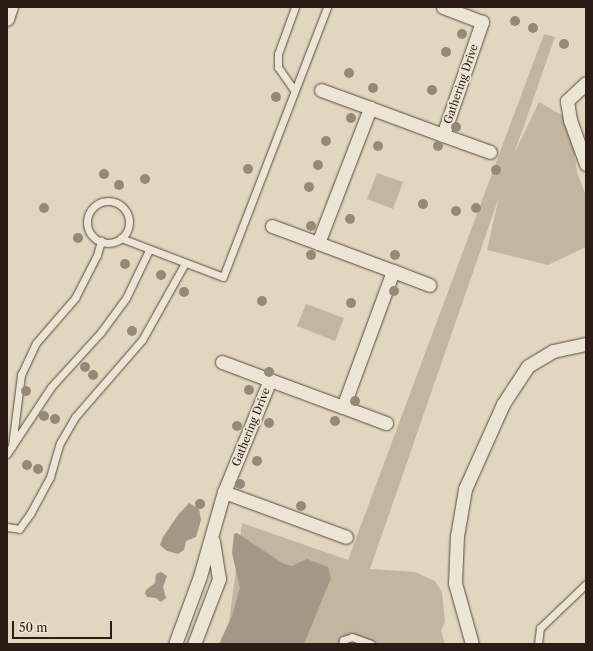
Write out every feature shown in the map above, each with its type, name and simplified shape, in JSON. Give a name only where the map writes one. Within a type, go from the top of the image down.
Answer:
[{"type":"street","points":[[7,19],[12,7]]},
{"type":"street","name":"Gathering Drive","points":[[321,90],[443,135],[482,22],[443,7]]},
{"type":"street","points":[[586,83],[567,101],[570,120],[586,164]]},
{"type":"street","points":[[318,243],[370,108]]},
{"type":"street","points":[[443,135],[490,152]]},
{"type":"street","points":[[272,226],[429,285]]},
{"type":"street","points":[[343,407],[393,271]]},
{"type":"street","points":[[472,644],[455,583],[457,536],[465,490],[503,404],[528,366],[553,351],[586,344]]},
{"type":"street","points":[[222,362],[270,380]]},
{"type":"street","name":"Gathering Drive","points":[[174,644],[200,576],[224,492],[270,380],[386,423]]},
{"type":"street","points":[[224,492],[346,537]]},
{"type":"street","points":[[194,644],[219,579],[212,537]]},
{"type":"lane","points":[[294,90],[278,67],[278,54],[295,7]]},
{"type":"lane","points":[[121,238],[149,250],[223,276],[326,7]]},
{"type":"lane","points":[[105,201],[118,203],[127,213],[128,227],[121,238],[115,241],[101,241],[90,232],[87,219],[93,207],[105,201]]},
{"type":"lane","points":[[12,446],[22,375],[36,343],[75,298],[97,255],[101,241]]},
{"type":"lane","points":[[7,454],[51,387],[102,332],[126,298],[149,250]]},
{"type":"lane","points":[[7,527],[19,529],[30,514],[50,477],[60,443],[75,417],[142,340],[185,263]]},
{"type":"lane","points":[[538,644],[540,628],[586,584]]},
{"type":"lane","points":[[342,644],[343,640],[352,637],[368,644]]},
{"type":"shaded area","points":[[544,34],[555,37],[514,154],[539,102],[570,120],[577,172],[586,196],[586,247],[548,265],[487,250],[499,197],[370,569],[415,572],[435,581],[442,592],[445,622],[441,631],[445,644],[224,644],[228,630],[242,523],[348,560]]},
{"type":"shaded area","points":[[377,173],[403,182],[393,209],[367,199]]},
{"type":"shaded area","points":[[306,304],[344,318],[335,341],[297,326]]},
{"type":"shaded area","points":[[189,503],[199,509],[201,520],[196,537],[186,541],[184,550],[178,554],[167,551],[160,545],[163,537],[178,515]]},
{"type":"shaded area","points":[[237,533],[282,563],[292,566],[307,559],[328,567],[331,578],[304,644],[219,644],[232,616],[240,588],[232,553],[234,534]]},
{"type":"shaded area","points":[[161,572],[167,576],[163,587],[166,598],[161,602],[156,598],[147,597],[145,593],[146,590],[155,583],[156,574]]}]
